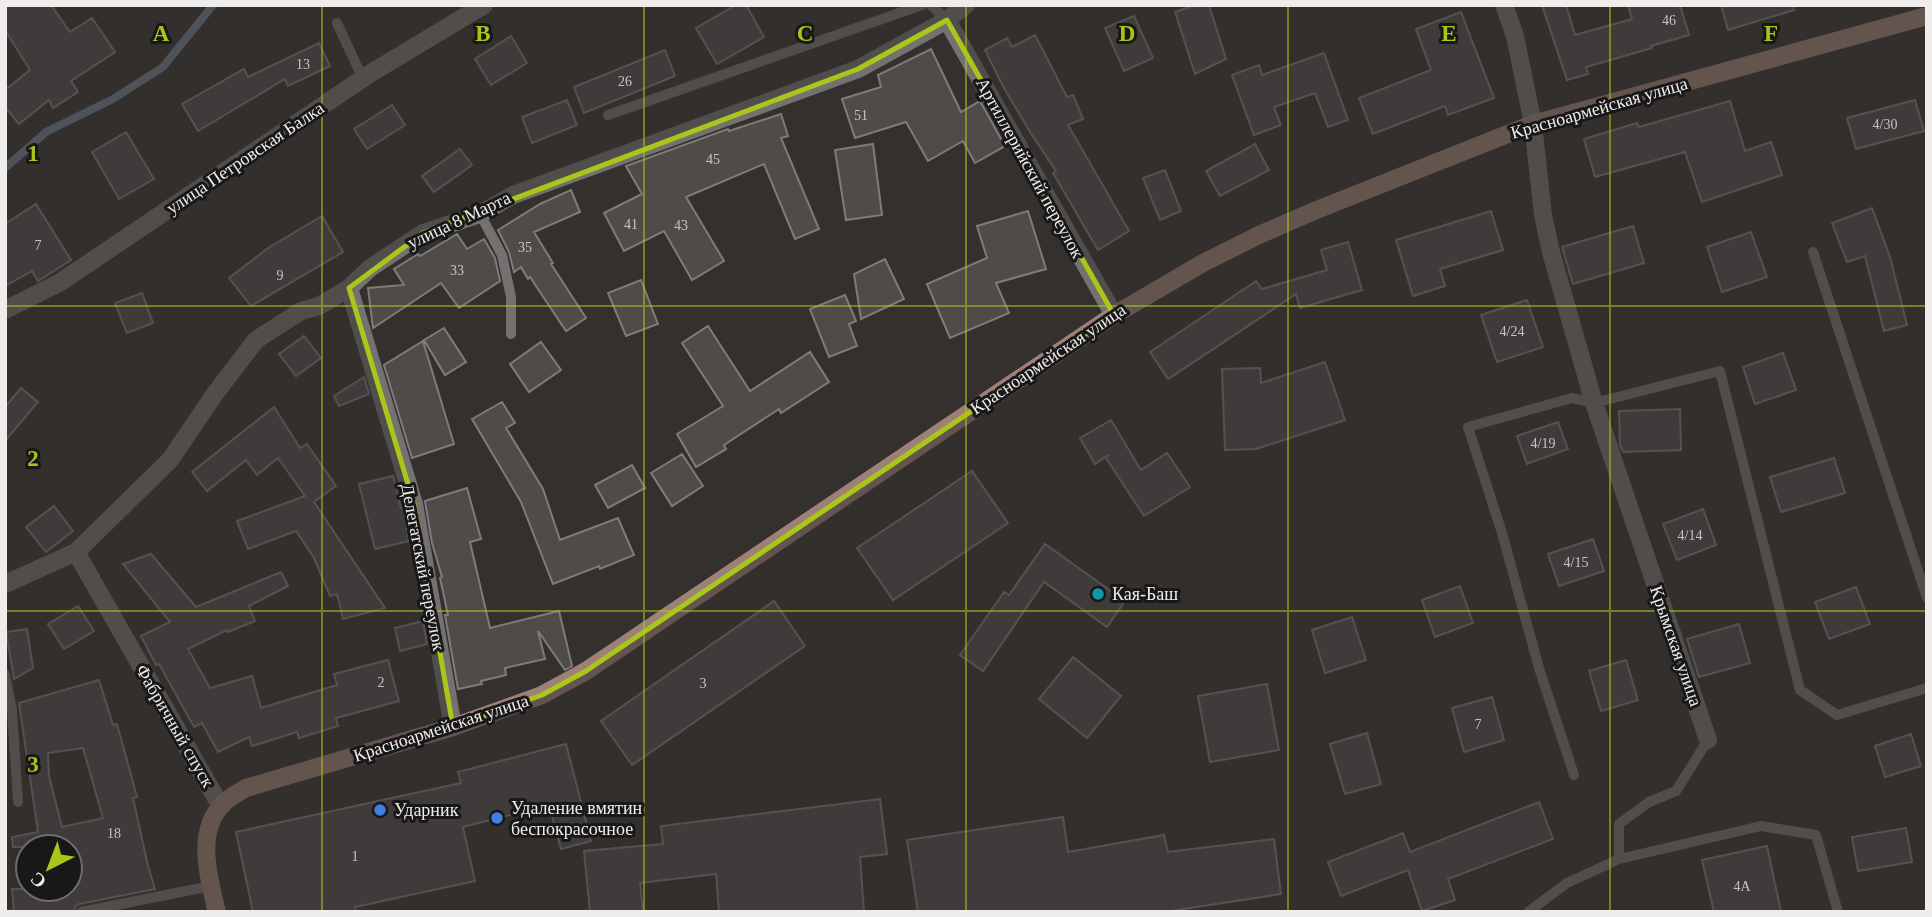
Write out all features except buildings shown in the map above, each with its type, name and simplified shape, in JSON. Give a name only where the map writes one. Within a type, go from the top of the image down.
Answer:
[{"type":"main road","name":"Красноармейская улица","points":[[220,805],[246,788],[453,727],[542,695],[586,671],[1114,315],[1203,263],[1259,235],[1533,124],[1927,16]]},
{"type":"main road","name":"Фабричный спуск","points":[[217,912],[207,864],[206,841],[220,805]]},
{"type":"street","name":"улица Петровская Балка","points":[[5,310],[58,283],[363,79],[484,5]]},
{"type":"street","name":"улица 8 Марта","points":[[5,584],[76,552],[170,460],[256,340],[301,311],[319,306],[349,288],[370,268],[423,233],[480,214],[513,195],[858,69],[947,20],[966,5]]},
{"type":"street","name":"Крымская улица","points":[[1504,5],[1515,36],[1533,124],[1545,227],[1594,403],[1707,740]]},
{"type":"street","name":"Артиллерийский переулок","points":[[947,20],[1114,315]]},
{"type":"street","name":"Делегатский переулок","points":[[349,288],[414,504],[453,727]]},
{"type":"street","name":"Фабричный спуск","points":[[76,552],[220,805]]},
{"type":"lane","points":[[608,115],[922,5]]},
{"type":"lane","points":[[931,5],[947,20]]},
{"type":"lane","points":[[337,23],[363,79]]},
{"type":"lane","points":[[480,214],[502,255],[511,297],[511,334]]},
{"type":"lane","points":[[1813,252],[1927,598]]},
{"type":"lane","points":[[1574,775],[1539,668],[1502,533],[1468,427],[1572,398],[1594,403],[1720,371],[1800,690],[1837,715],[1927,688]]},
{"type":"lane","points":[[5,674],[12,710],[18,802]]},
{"type":"lane","name":"Крымская улица","points":[[1619,859],[1619,824],[1649,802],[1676,791],[1707,740]]},
{"type":"lane","points":[[1528,912],[1567,883],[1619,859],[1761,825],[1816,835],[1838,912]]},
{"type":"lane","points":[[81,912],[211,886]]},
{"type":"highlighted area","points":[[947,20],[1114,315],[586,671],[542,695],[453,727],[414,504],[349,288],[423,233],[858,69]]},
{"type":"waterway","points":[[5,168],[46,132],[113,99],[163,67],[213,5]]},
{"type":"place","name":"Кая-Баш","points":[[1098,594]]},
{"type":"place","name":"Ударник","points":[[380,810]]},
{"type":"place","name":"Удаление вмятин беспокрасочное","points":[[497,818]]}]
